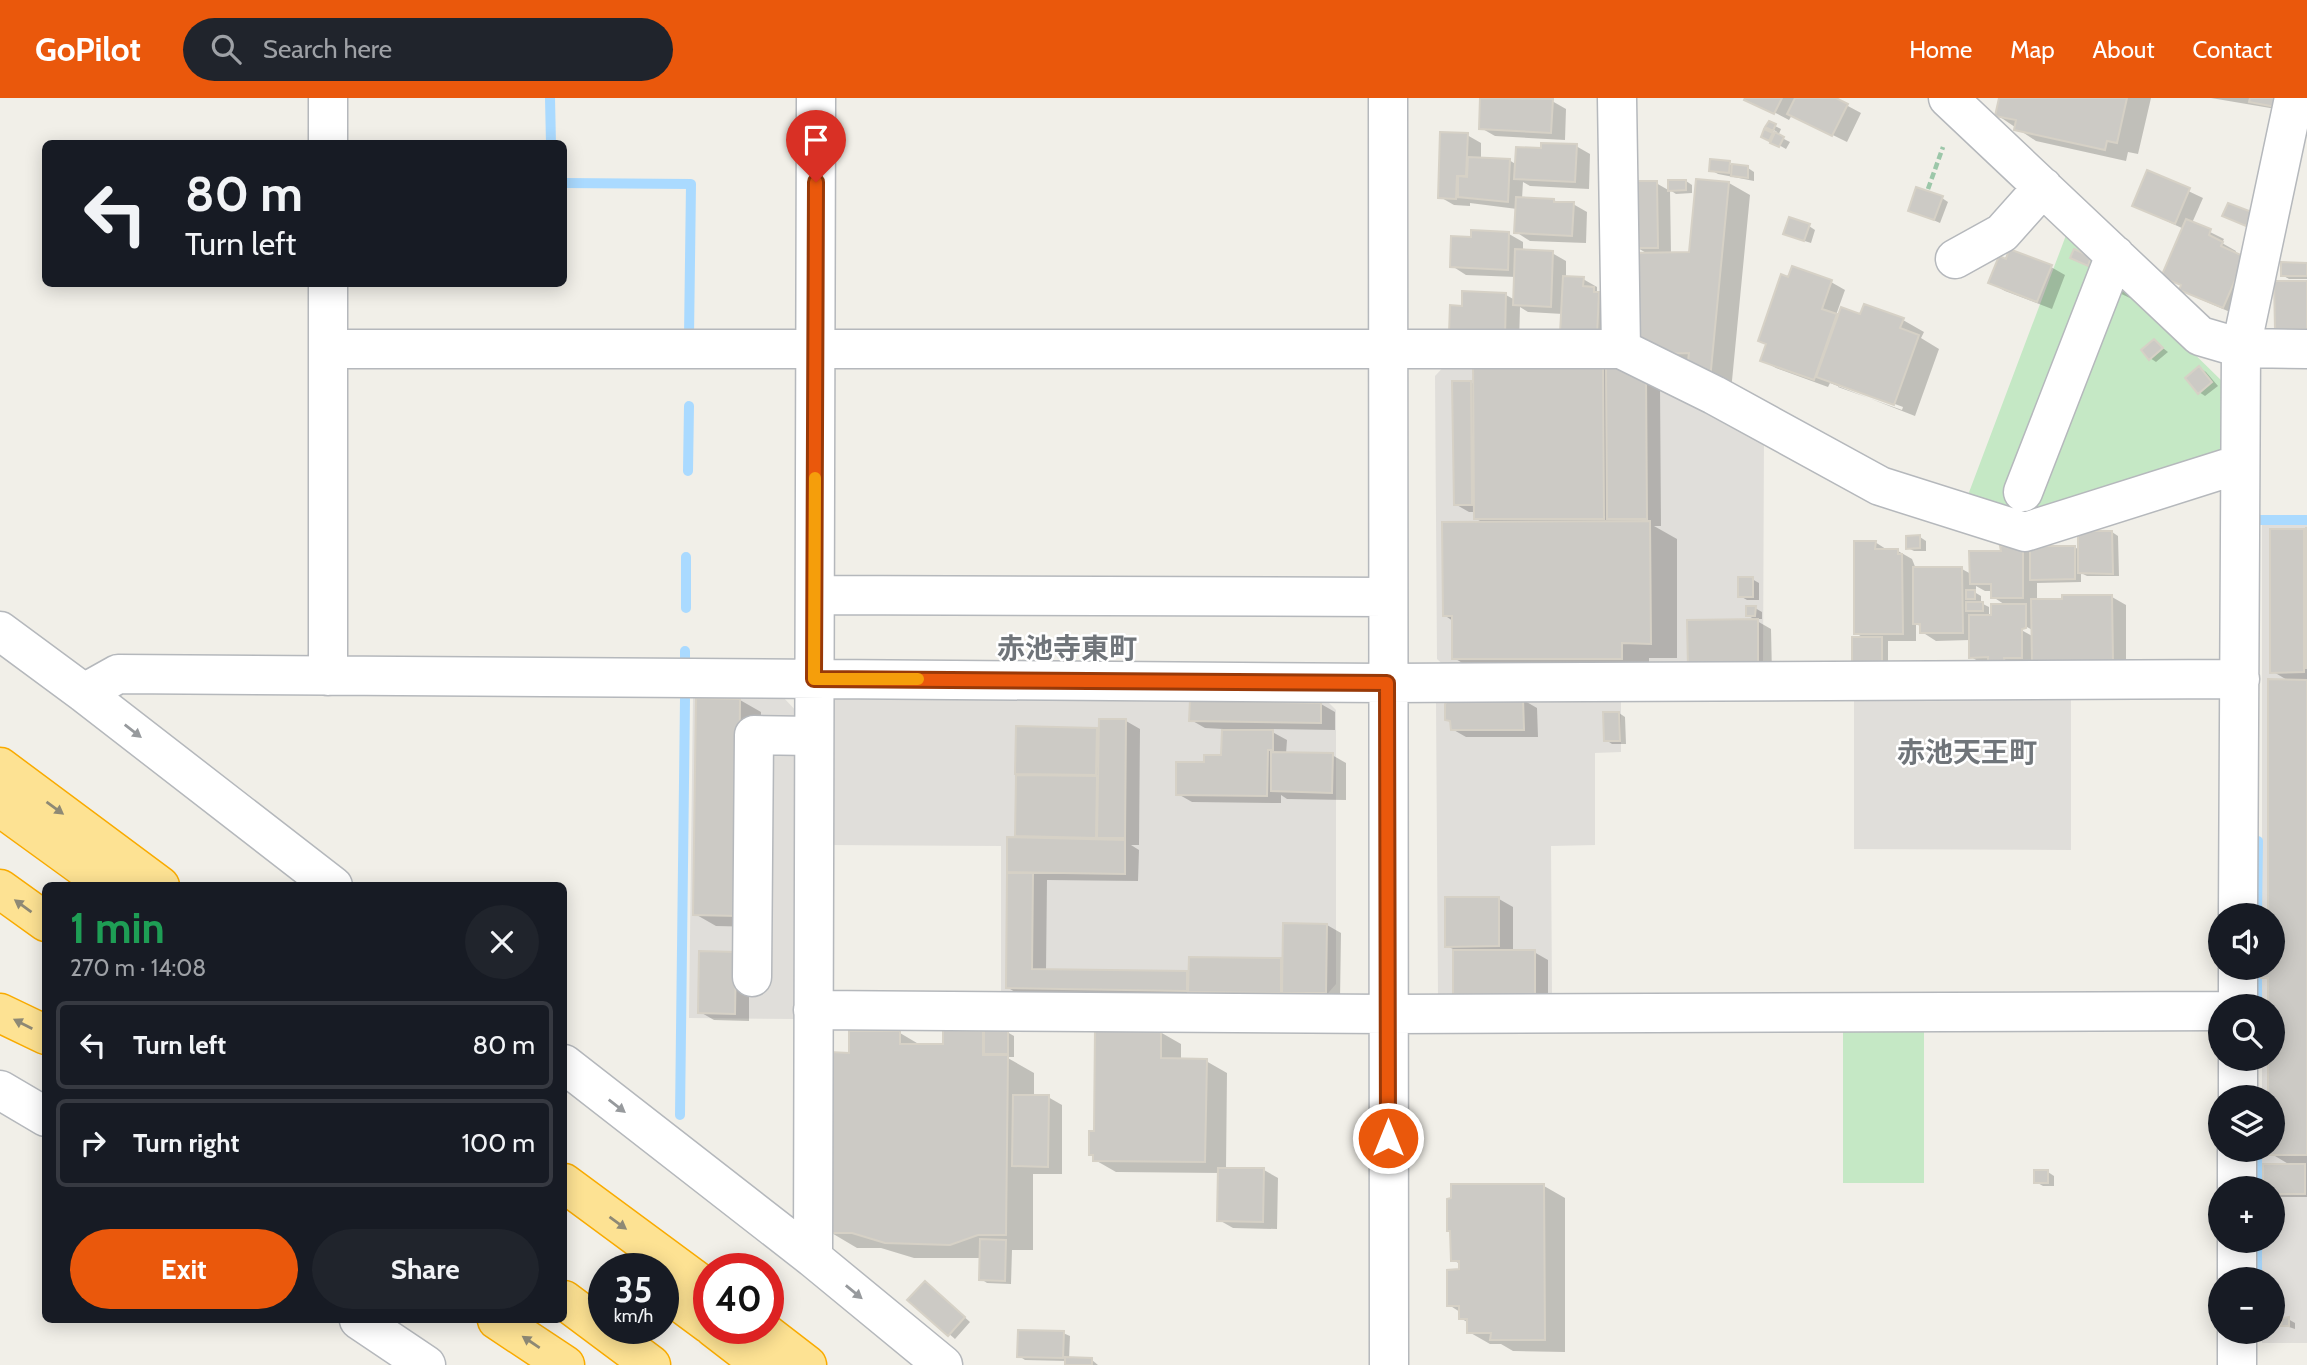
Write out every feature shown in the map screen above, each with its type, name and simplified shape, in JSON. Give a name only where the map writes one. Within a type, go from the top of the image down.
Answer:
[{"type":"highway","points":[[0,767],[155,882]]},
{"type":"highway","points":[[0,807],[103,882]]},
{"type":"highway","points":[[0,890],[42,919]]},
{"type":"highway","points":[[0,1013],[42,1033]]},
{"type":"highway","points":[[567,1185],[693,1278]]},
{"type":"highway","points":[[567,1217],[614,1253]]},
{"type":"highway","points":[[567,1302],[651,1365]]},
{"type":"highway","points":[[679,1302],[693,1313]]},
{"type":"highway","points":[[502,1323],[565,1365]]},
{"type":"highway","points":[[735,1344],[762,1365]]},
{"type":"highway","points":[[779,1344],[807,1365]]},
{"type":"street","points":[[328,98],[328,140]]},
{"type":"street","points":[[813,1258],[816,98]]},
{"type":"street","points":[[1388,98],[1389,1365]]},
{"type":"street","points":[[1617,98],[1621,349]]},
{"type":"street","points":[[2238,903],[2241,348],[2294,98]]},
{"type":"street","points":[[1956,101],[2200,336],[2241,348],[2307,349]]},
{"type":"street","points":[[1955,259],[2002,233],[2043,187]]},
{"type":"street","points":[[2023,492],[2115,255]]},
{"type":"street","points":[[328,287],[328,676]]},
{"type":"street","points":[[328,349],[1621,349],[1880,486],[2025,532],[2240,464]]},
{"type":"street","points":[[815,595],[1387,597]]},
{"type":"street","points":[[0,631],[328,882]]},
{"type":"street","points":[[84,693],[118,674],[1387,683],[2240,680]]},
{"type":"street","points":[[751,977],[754,735],[814,736]]},
{"type":"street","points":[[813,1010],[1388,1014],[2208,1011]]},
{"type":"street","points":[[567,1066],[813,1258],[943,1365]]},
{"type":"street","points":[[0,1090],[42,1115]]},
{"type":"street","points":[[363,1323],[410,1362]]},
{"type":"street","points":[[2237,1344],[2237,1365]]},
{"type":"shaded area","points":[[1450,360],[1627,361],[1764,435],[1763,670],[1449,670],[1437,659],[1435,376]]},
{"type":"shaded area","points":[[2262,525],[2307,525],[2307,1343],[2285,1343],[2285,1267],[2262,1267],[2262,1253],[2285,1253],[2285,1176],[2262,1176],[2262,1162],[2285,1162],[2285,1085],[2262,1085],[2262,1071],[2285,1071],[2285,994],[2262,994],[2262,980],[2285,980],[2285,903],[2262,903]]},
{"type":"shaded area","points":[[842,692],[1319,693],[1336,710],[1336,984],[1323,999],[1001,997],[1001,846],[828,845],[828,705]]},
{"type":"shaded area","points":[[1621,694],[1621,752],[1595,753],[1595,845],[1551,846],[1552,995],[1438,996],[1436,702],[1443,695]]},
{"type":"shaded area","points":[[1854,695],[2071,696],[2071,850],[1854,849]]},
{"type":"shaded area","points":[[693,696],[783,697],[799,714],[795,1019],[689,1018]]},
{"type":"green space","points":[[2068,230],[2226,385],[2227,442],[2217,460],[2025,521],[1965,503]]},
{"type":"green space","points":[[1843,1028],[1924,1028],[1924,1183],[1843,1183]]},
{"type":"building","points":[[1480,98],[1553,99],[1551,133],[1479,129]]},
{"type":"building","points":[[1782,98],[1774,114],[1744,100]]},
{"type":"building","points":[[1795,98],[1836,98],[1848,104],[1832,136],[1787,114]]},
{"type":"building","points":[[1999,98],[2127,98],[2117,143],[2107,141],[2105,150],[2014,130],[2016,120],[1995,116]]},
{"type":"building","points":[[2250,98],[2277,98],[2276,107],[2249,102]]},
{"type":"building","points":[[1769,121],[1776,124],[1773,131],[1765,127]]},
{"type":"building","points":[[1764,129],[1773,133],[1769,141],[1761,137]]},
{"type":"building","points":[[1440,132],[1468,133],[1466,176],[1457,176],[1456,199],[1438,198]]},
{"type":"building","points":[[1775,132],[1784,137],[1779,147],[1770,143]]},
{"type":"building","points":[[1541,143],[1577,144],[1575,182],[1514,179],[1516,147],[1541,148]]},
{"type":"building","points":[[1468,157],[1510,159],[1508,202],[1458,197],[1458,176],[1467,177]]},
{"type":"building","points":[[1710,159],[1730,161],[1729,173],[1709,171]]},
{"type":"building","points":[[1732,164],[1748,166],[1748,178],[1731,176]]},
{"type":"building","points":[[2147,170],[2190,188],[2175,224],[2132,206]]},
{"type":"building","points":[[1696,179],[1729,182],[1710,380],[1687,369],[1689,353],[1655,354],[1641,345],[1633,253],[1689,252]]},
{"type":"building","points":[[1668,180],[1686,180],[1686,190],[1668,191]]},
{"type":"building","points":[[1633,181],[1657,181],[1658,248],[1634,248]]},
{"type":"building","points":[[1916,187],[1943,196],[1934,220],[1908,211]]},
{"type":"building","points":[[1516,197],[1574,202],[1572,236],[1514,233]]},
{"type":"building","points":[[2228,203],[2252,212],[2246,226],[2222,216]]},
{"type":"building","points":[[1789,217],[1810,224],[1804,241],[1783,234]]},
{"type":"building","points":[[2186,219],[2211,229],[2209,235],[2223,242],[2221,246],[2245,257],[2223,308],[2179,290],[2181,285],[2161,277]]},
{"type":"building","points":[[1471,230],[1509,232],[1508,270],[1450,267],[1451,236],[1471,237]]},
{"type":"building","points":[[1515,249],[1553,251],[1551,307],[1513,305]]},
{"type":"building","points":[[2009,249],[2052,265],[2037,302],[1988,283],[1999,256],[2006,259]]},
{"type":"building","points":[[2074,249],[2091,257],[2088,266],[2070,258]]},
{"type":"building","points":[[2281,262],[2307,263],[2307,276],[2281,276]]},
{"type":"building","points":[[1792,266],[1832,280],[1822,309],[1837,314],[1814,380],[1760,361],[1766,344],[1758,341],[1781,274],[1788,277]]},
{"type":"building","points":[[1563,276],[1584,277],[1583,286],[1594,287],[1594,292],[1599,292],[1597,336],[1560,334]]},
{"type":"building","points":[[2274,281],[2307,281],[2307,329],[2275,329]]},
{"type":"building","points":[[1462,291],[1506,293],[1505,337],[1449,334],[1450,305],[1462,306]]},
{"type":"building","points":[[1864,304],[1904,318],[1900,328],[1919,335],[1894,405],[1816,377],[1841,307],[1860,314]]},
{"type":"building","points":[[2154,339],[2163,348],[2149,360],[2141,350]]},
{"type":"building","points":[[1603,362],[1604,519],[1474,519],[1473,363]]},
{"type":"building","points":[[1606,365],[1646,375],[1647,519],[1607,519]]},
{"type":"building","points":[[2199,366],[2212,382],[2198,394],[2185,378]]},
{"type":"building","points":[[1452,381],[1471,381],[1472,505],[1454,505]]},
{"type":"building","points":[[1650,521],[1651,644],[1622,643],[1622,659],[1452,659],[1452,616],[1443,616],[1442,522]]},
{"type":"building","points":[[2307,528],[2307,668],[2306,668]]},
{"type":"building","points":[[2270,529],[2304,529],[2304,672],[2270,673]]},
{"type":"building","points":[[2078,531],[2112,531],[2113,574],[2078,573]]},
{"type":"building","points":[[1920,535],[1920,548],[1906,549],[1906,536]]},
{"type":"building","points":[[1854,541],[1876,541],[1875,549],[1898,549],[1898,554],[1902,554],[1903,634],[1854,634]]},
{"type":"building","points":[[2000,546],[2023,546],[2023,598],[1991,598],[1991,584],[1970,584],[1969,551],[2001,551]]},
{"type":"building","points":[[2030,546],[2075,546],[2075,579],[2030,580]]},
{"type":"building","points":[[1913,567],[1962,567],[1963,633],[1920,633],[1920,624],[1913,624]]},
{"type":"building","points":[[1738,577],[1753,577],[1753,597],[1738,597]]},
{"type":"building","points":[[1966,590],[1975,590],[1975,599],[1966,599]]},
{"type":"building","points":[[2062,595],[2112,595],[2113,662],[2032,662],[2031,599],[2062,599]]},
{"type":"building","points":[[1966,602],[1983,602],[1983,611],[1966,611]]},
{"type":"building","points":[[1991,604],[2026,604],[2026,628],[2022,629],[2022,658],[2004,658],[2005,665],[1988,664],[1988,657],[1969,658],[1969,615],[1991,615]]},
{"type":"building","points":[[1746,606],[1756,606],[1755,616],[1746,616]]},
{"type":"building","points":[[1758,619],[1758,668],[1688,668],[1687,620]]},
{"type":"building","points":[[1852,637],[1882,637],[1882,665],[1852,665]]},
{"type":"building","points":[[2268,679],[2307,680],[2307,1155],[2285,1155],[2285,1085],[2268,1085],[2268,1071],[2285,1071],[2285,994],[2268,994],[2268,980],[2285,980],[2285,903],[2268,903]]},
{"type":"building","points":[[696,698],[740,699],[738,916],[693,915]]},
{"type":"building","points":[[1450,698],[1523,698],[1524,730],[1451,730],[1450,721],[1445,720],[1445,704]]},
{"type":"building","points":[[1190,700],[1321,703],[1321,723],[1189,721]]},
{"type":"building","points":[[1603,712],[1619,712],[1620,741],[1604,741]]},
{"type":"building","points":[[1099,719],[1126,719],[1125,838],[1097,838]]},
{"type":"building","points":[[1016,726],[1097,728],[1096,775],[1015,774]]},
{"type":"building","points":[[1222,730],[1273,730],[1273,750],[1268,750],[1267,796],[1176,795],[1176,762],[1204,762],[1204,755],[1221,755]]},
{"type":"building","points":[[1271,752],[1333,753],[1332,793],[1271,791]]},
{"type":"building","points":[[1016,775],[1097,776],[1096,838],[1015,836]]},
{"type":"building","points":[[1007,837],[1125,840],[1125,874],[1007,872]]},
{"type":"building","points":[[1007,873],[1033,873],[1032,969],[1187,971],[1187,991],[1006,988]]},
{"type":"building","points":[[1445,897],[1499,897],[1499,946],[1445,947]]},
{"type":"building","points":[[1283,923],[1327,924],[1326,993],[1282,993]]},
{"type":"building","points":[[1453,950],[1535,950],[1535,994],[1453,994]]},
{"type":"building","points":[[699,951],[736,952],[735,1014],[698,1013]]},
{"type":"building","points":[[1189,957],[1281,958],[1281,993],[1188,992]]},
{"type":"building","points":[[1095,1029],[1161,1030],[1161,1058],[1207,1059],[1205,1162],[1093,1161],[1093,1155],[1089,1155],[1089,1131],[1094,1131]]},
{"type":"building","points":[[943,1030],[983,1031],[983,1055],[1008,1055],[1006,1235],[978,1235],[950,1245],[885,1243],[852,1233],[828,1233],[830,1052],[849,1053],[849,1031],[900,1031],[900,1044],[943,1044]]},
{"type":"building","points":[[984,1030],[1008,1030],[1008,1054],[984,1054]]},
{"type":"building","points":[[1013,1095],[1049,1095],[1048,1167],[1012,1166]]},
{"type":"building","points":[[2263,1164],[2305,1164],[2305,1194],[2285,1194],[2285,1176],[2263,1176]]},
{"type":"building","points":[[1218,1168],[1264,1168],[1263,1222],[1217,1221]]},
{"type":"building","points":[[2034,1170],[2048,1170],[2048,1183],[2034,1183]]},
{"type":"building","points":[[1451,1184],[1544,1184],[1545,1340],[1490,1340],[1491,1333],[1467,1333],[1467,1319],[1459,1319],[1459,1306],[1447,1306],[1447,1270],[1459,1269],[1459,1261],[1451,1261],[1450,1231],[1447,1231],[1447,1199],[1451,1198]]},
{"type":"building","points":[[980,1239],[1006,1240],[1005,1281],[979,1280]]},
{"type":"building","points":[[925,1281],[965,1317],[948,1336],[907,1300]]},
{"type":"building","points":[[2289,1317],[2289,1326],[2285,1326],[2285,1318]]},
{"type":"building","points":[[1018,1330],[1064,1331],[1063,1358],[1017,1357]]},
{"type":"building","points":[[1065,1357],[1092,1358],[1092,1365],[1065,1365]]},
{"type":"waterway","points":[[550,98],[551,140]]},
{"type":"waterway","points":[[567,183],[691,184],[689,337]]},
{"type":"waterway","points":[[688,471],[689,406]]},
{"type":"waterway","points":[[2258,520],[2307,520]]},
{"type":"waterway","points":[[686,557],[686,608]]},
{"type":"waterway","points":[[685,651],[685,663]]},
{"type":"waterway","points":[[680,1115],[685,699]]},
{"type":"waterway","points":[[2257,903],[2258,841]]},
{"type":"waterway","points":[[2257,980],[2257,994]]},
{"type":"waterway","points":[[2257,1162],[2257,1176]]},
{"type":"waterway","points":[[2257,1253],[2257,1267]]},
{"type":"slow traffic","points":[[815,478],[814,679],[918,679]]},
{"type":"district","name":"赤池寺東町","points":[[1067,648]]},
{"type":"district","name":"赤池天王町","points":[[1967,752]]},
{"type":"route","points":[[816,182],[814,679],[1387,683],[1388,1138]]}]
